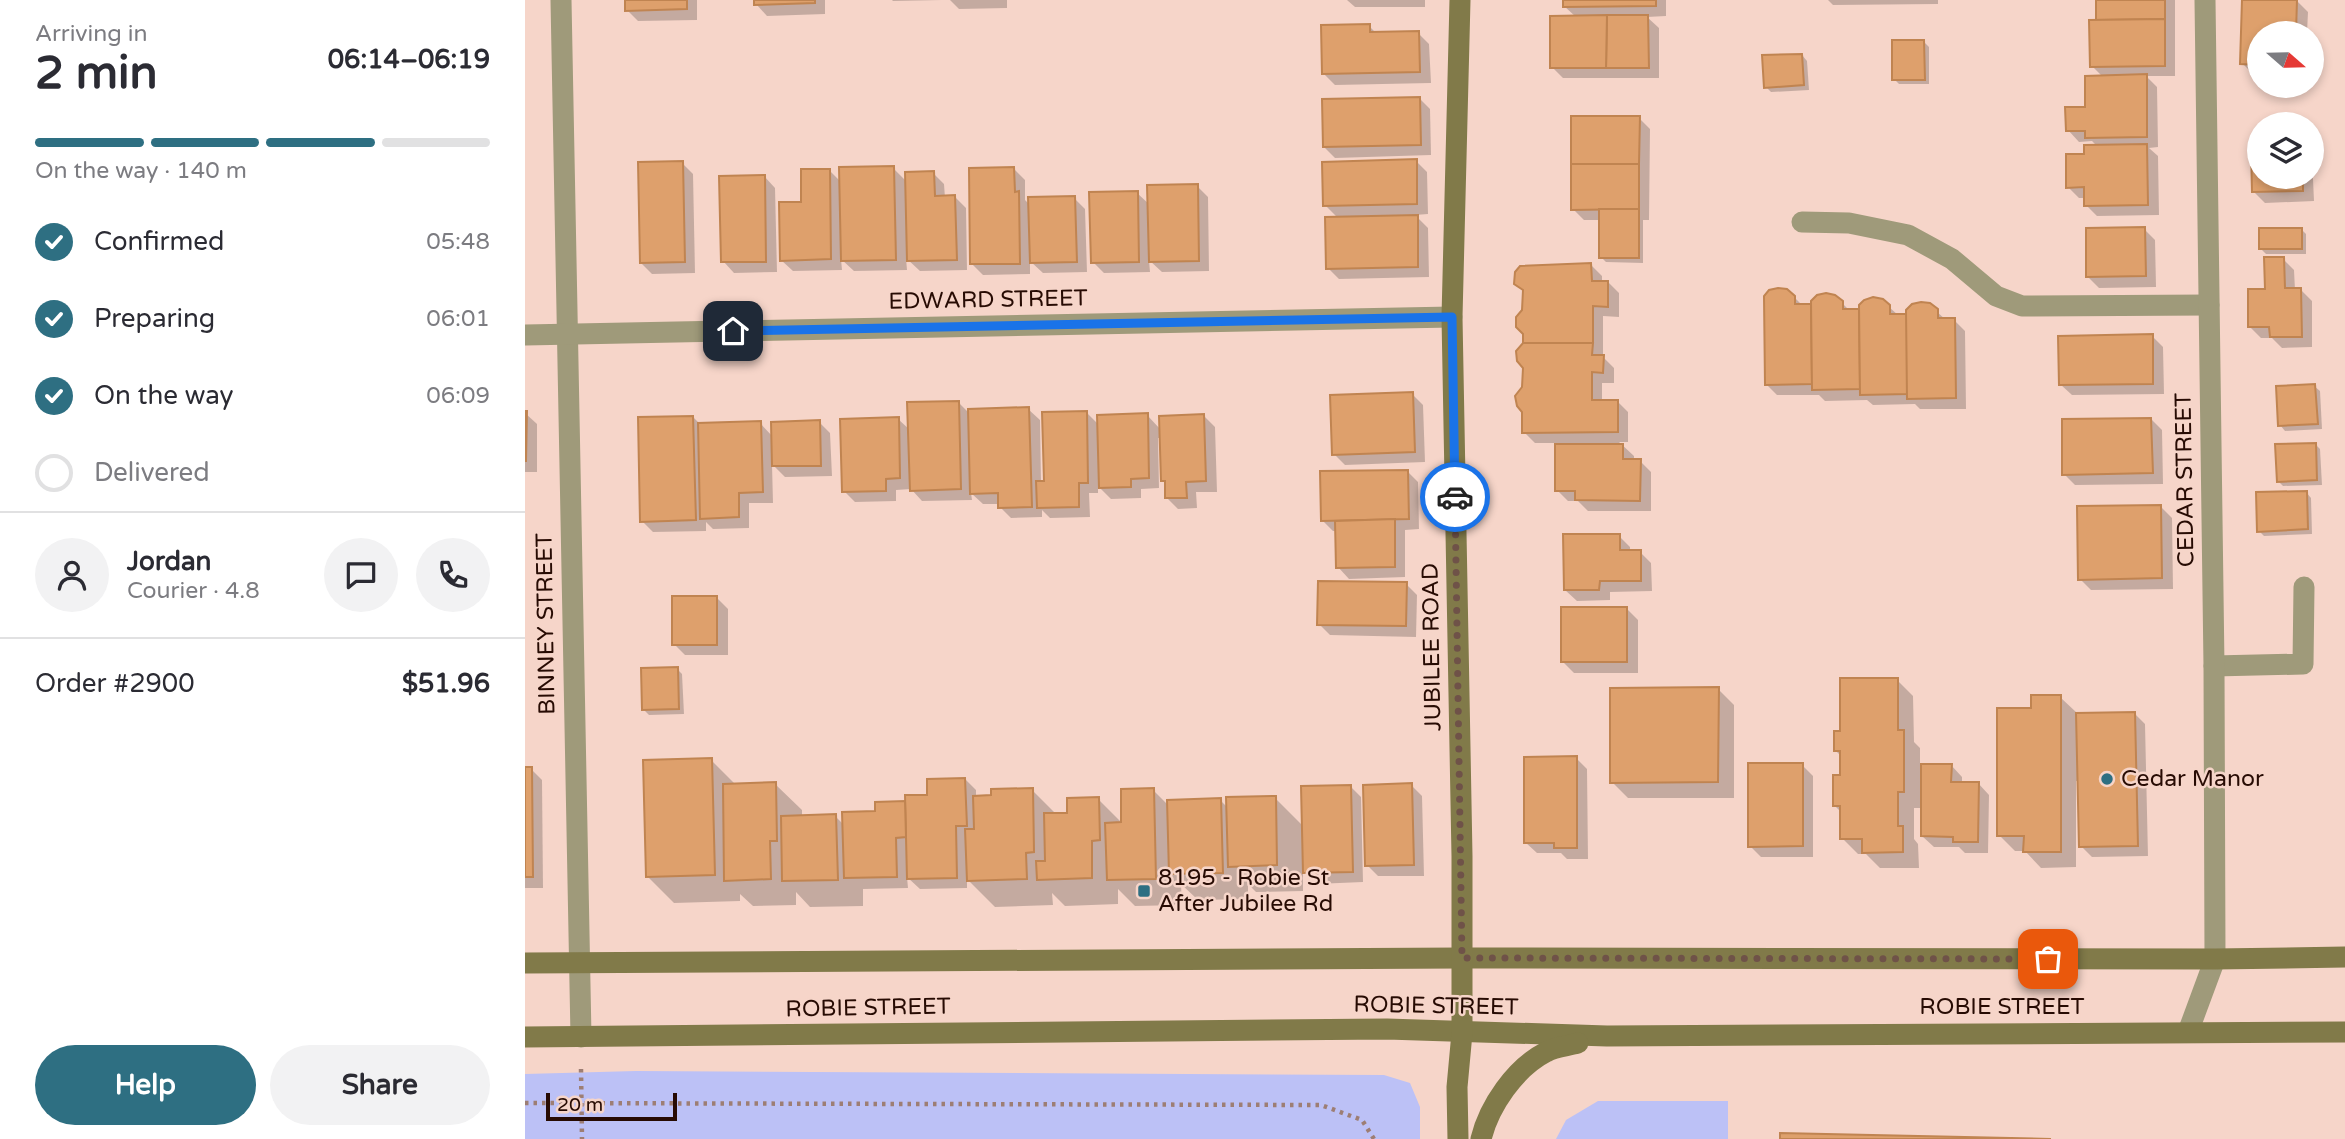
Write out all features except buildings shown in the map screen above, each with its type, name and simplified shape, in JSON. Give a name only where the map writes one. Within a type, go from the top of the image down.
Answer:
[{"type":"main road","name":"JUBILEE ROAD","points":[[1458,1139],[1457,1087],[1462,1032],[1462,958],[1452,317],[1459,0]]},
{"type":"main road","name":"ROBIE STREET","points":[[525,963],[2345,957]]},
{"type":"main road","name":"ROBIE STREET","points":[[525,1037],[1387,1029],[1607,1036],[2345,1032]]},
{"type":"main road","points":[[1481,1139],[1485,1122],[1511,1080],[1537,1058],[1546,1051],[1607,1036]]},
{"type":"street","name":"BINNEY STREET","points":[[561,0],[581,1037]]},
{"type":"street","name":"CEDAR STREET","points":[[2205,0],[2215,959]]},
{"type":"street","points":[[1802,222],[1849,223],[1908,235],[1952,259],[1996,296],[2022,306],[2209,305]]},
{"type":"street","name":"EDWARD STREET","points":[[525,335],[1452,317]]},
{"type":"street","points":[[2214,666],[2303,664],[2304,587]]},
{"type":"street","points":[[2188,1032],[2215,959]]},
{"type":"path","points":[[581,1037],[582,1139]]},
{"type":"path","points":[[525,1103],[1321,1105],[1363,1120],[1374,1139]]},
{"type":"shaded area","points":[[636,1071],[1384,1075],[1410,1083],[1420,1107],[1420,1139],[525,1139],[525,1074]]},
{"type":"shaded area","points":[[1598,1101],[1728,1101],[1728,1139],[1556,1139],[1566,1120]]},
{"type":"way so far","points":[[1455,497],[1462,958],[2048,959]]},
{"type":"place","name":"Cedar Manor","points":[[2107,779]]},
{"type":"place","name":"8195 - Robie St After Jubilee Rd","points":[[1144,891]]},
{"type":"route","points":[[733,331],[1452,317],[1455,497]]}]
